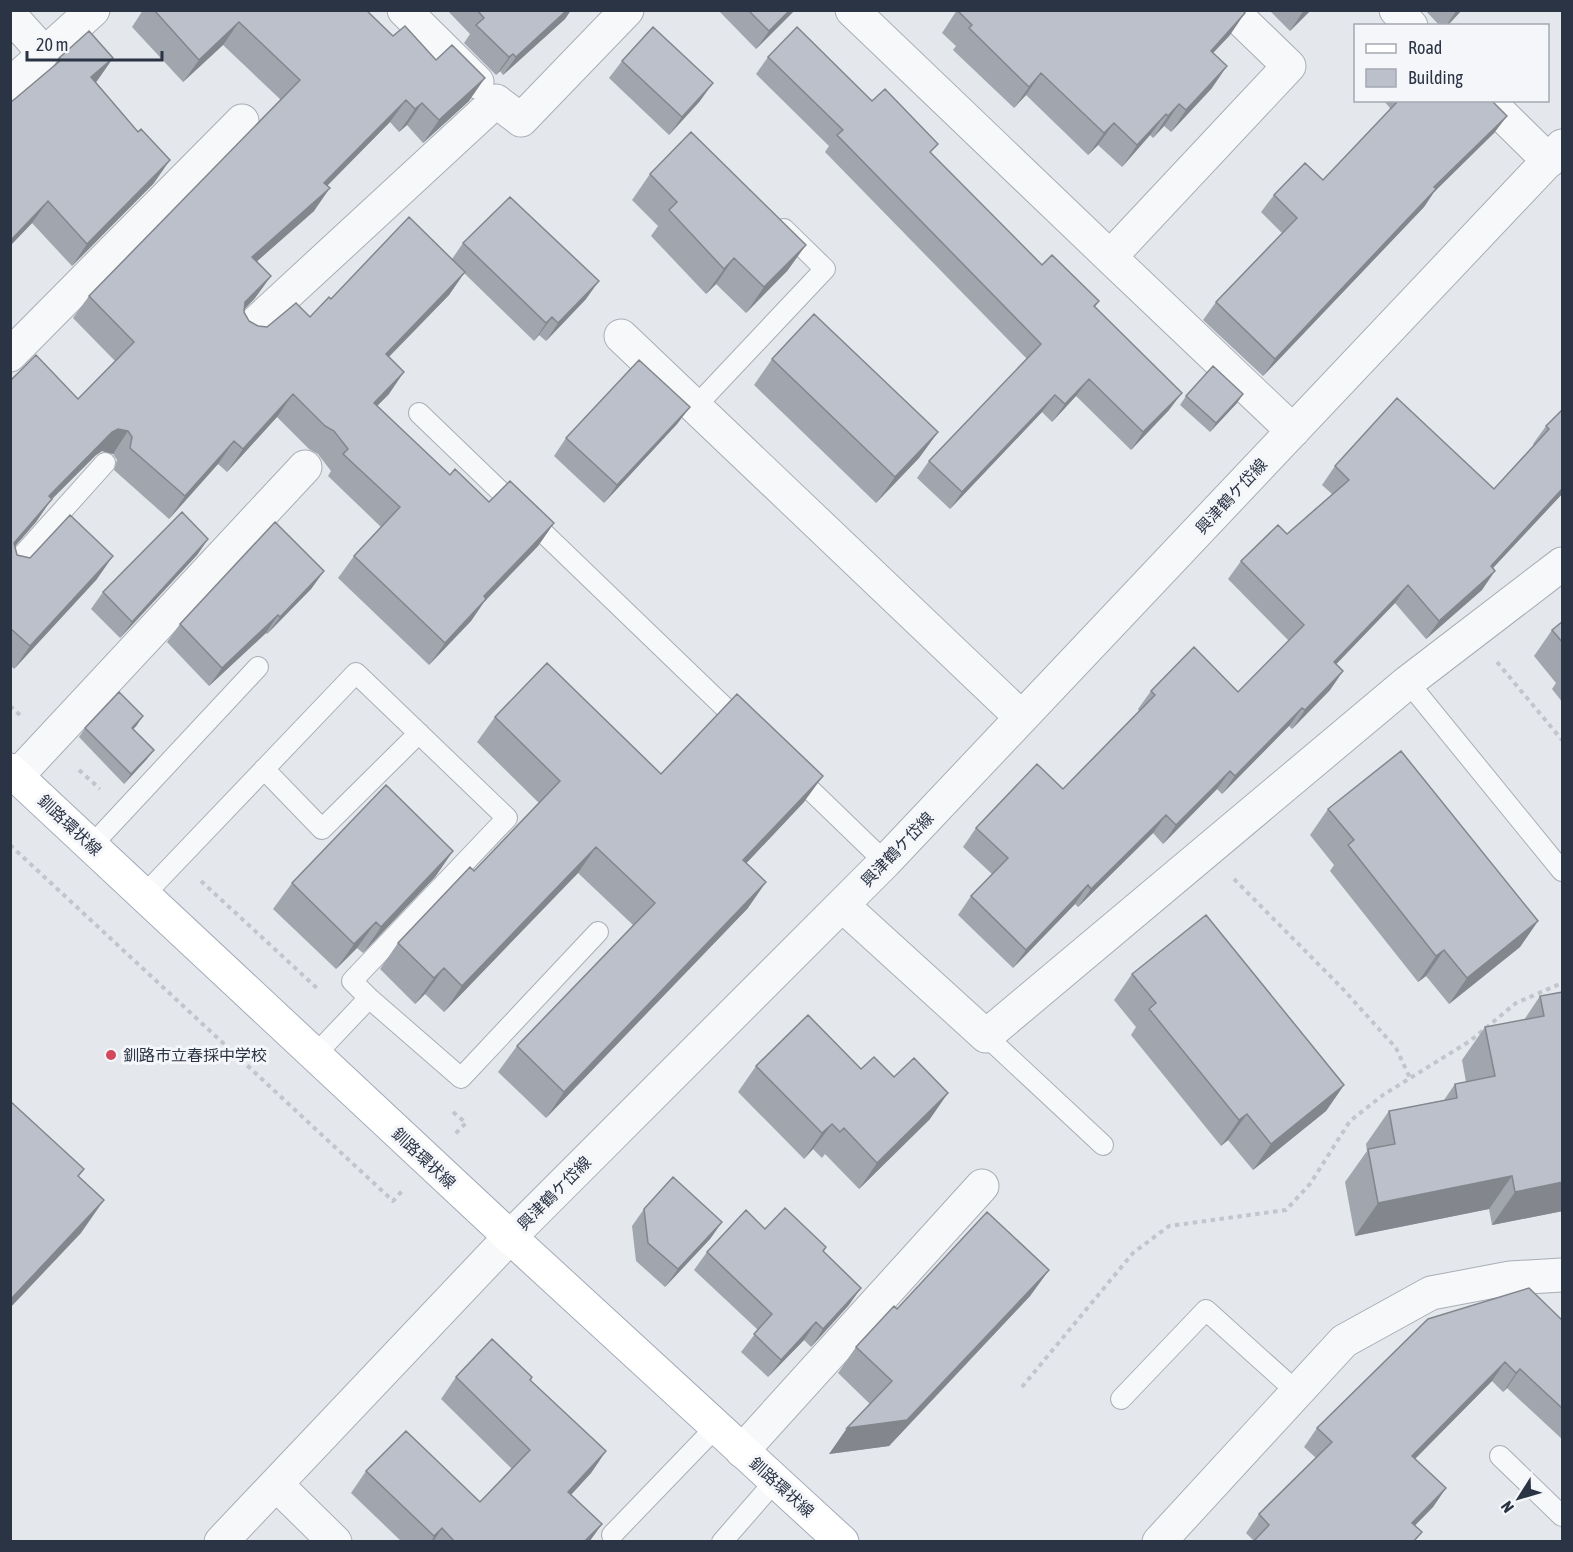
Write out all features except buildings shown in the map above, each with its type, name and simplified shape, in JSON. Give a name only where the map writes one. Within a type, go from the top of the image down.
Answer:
[{"type":"main road","name":"釧路環状線","points":[[14,773],[510,1237],[842,1542]]},
{"type":"street","points":[[10,85],[93,10]]},
{"type":"street","points":[[404,10],[496,100],[521,120],[627,10]]},
{"type":"street","points":[[852,10],[1293,431]]},
{"type":"street","points":[[1110,257],[1289,66],[1231,10]]},
{"type":"street","points":[[1396,10],[1409,24]]},
{"type":"street","points":[[10,15],[44,53]]},
{"type":"street","points":[[247,331],[496,100]]},
{"type":"street","points":[[1490,102],[1556,154]]},
{"type":"street","points":[[10,355],[242,120]]},
{"type":"street","name":"興津鶴ケ岱線","points":[[221,1542],[510,1237],[885,862],[1556,154]]},
{"type":"street","points":[[621,336],[1021,717]]},
{"type":"street","points":[[14,773],[304,467]]},
{"type":"street","points":[[843,905],[986,1036],[1408,682],[1563,564]]},
{"type":"street","points":[[742,1451],[982,1186]]},
{"type":"street","points":[[1159,1542],[1344,1341],[1431,1293],[1510,1278],[1563,1275]]},
{"type":"street","points":[[276,1484],[335,1542]]},
{"type":"lane","points":[[695,407],[825,269],[766,212]]},
{"type":"lane","points":[[420,413],[756,737]]},
{"type":"lane","points":[[10,569],[105,463]]},
{"type":"lane","points":[[92,845],[258,667]]},
{"type":"lane","points":[[144,895],[356,673],[507,818],[351,981],[461,1078],[598,932]]},
{"type":"lane","points":[[1408,682],[1563,871]]},
{"type":"lane","points":[[264,770],[322,829],[419,734]]},
{"type":"lane","points":[[782,762],[885,862]]},
{"type":"lane","points":[[315,1055],[369,998]]},
{"type":"lane","points":[[986,1036],[1103,1145]]},
{"type":"lane","points":[[1120,1399],[1206,1310],[1297,1392]]},
{"type":"lane","points":[[612,1535],[716,1427]]},
{"type":"lane","points":[[1500,1456],[1563,1516]]},
{"type":"lane","points":[[722,1542],[775,1481]]},
{"type":"path","points":[[1495,660],[1563,740]]},
{"type":"path","points":[[1233,878],[1342,988],[1396,1048],[1411,1080]]},
{"type":"path","points":[[1022,1387],[1133,1253],[1169,1227],[1286,1210],[1310,1184],[1350,1121],[1383,1095],[1411,1080],[1470,1041],[1516,1003],[1563,983]]},
{"type":"place","name":"釧路市立春採中学校","points":[[111,1055]]}]
